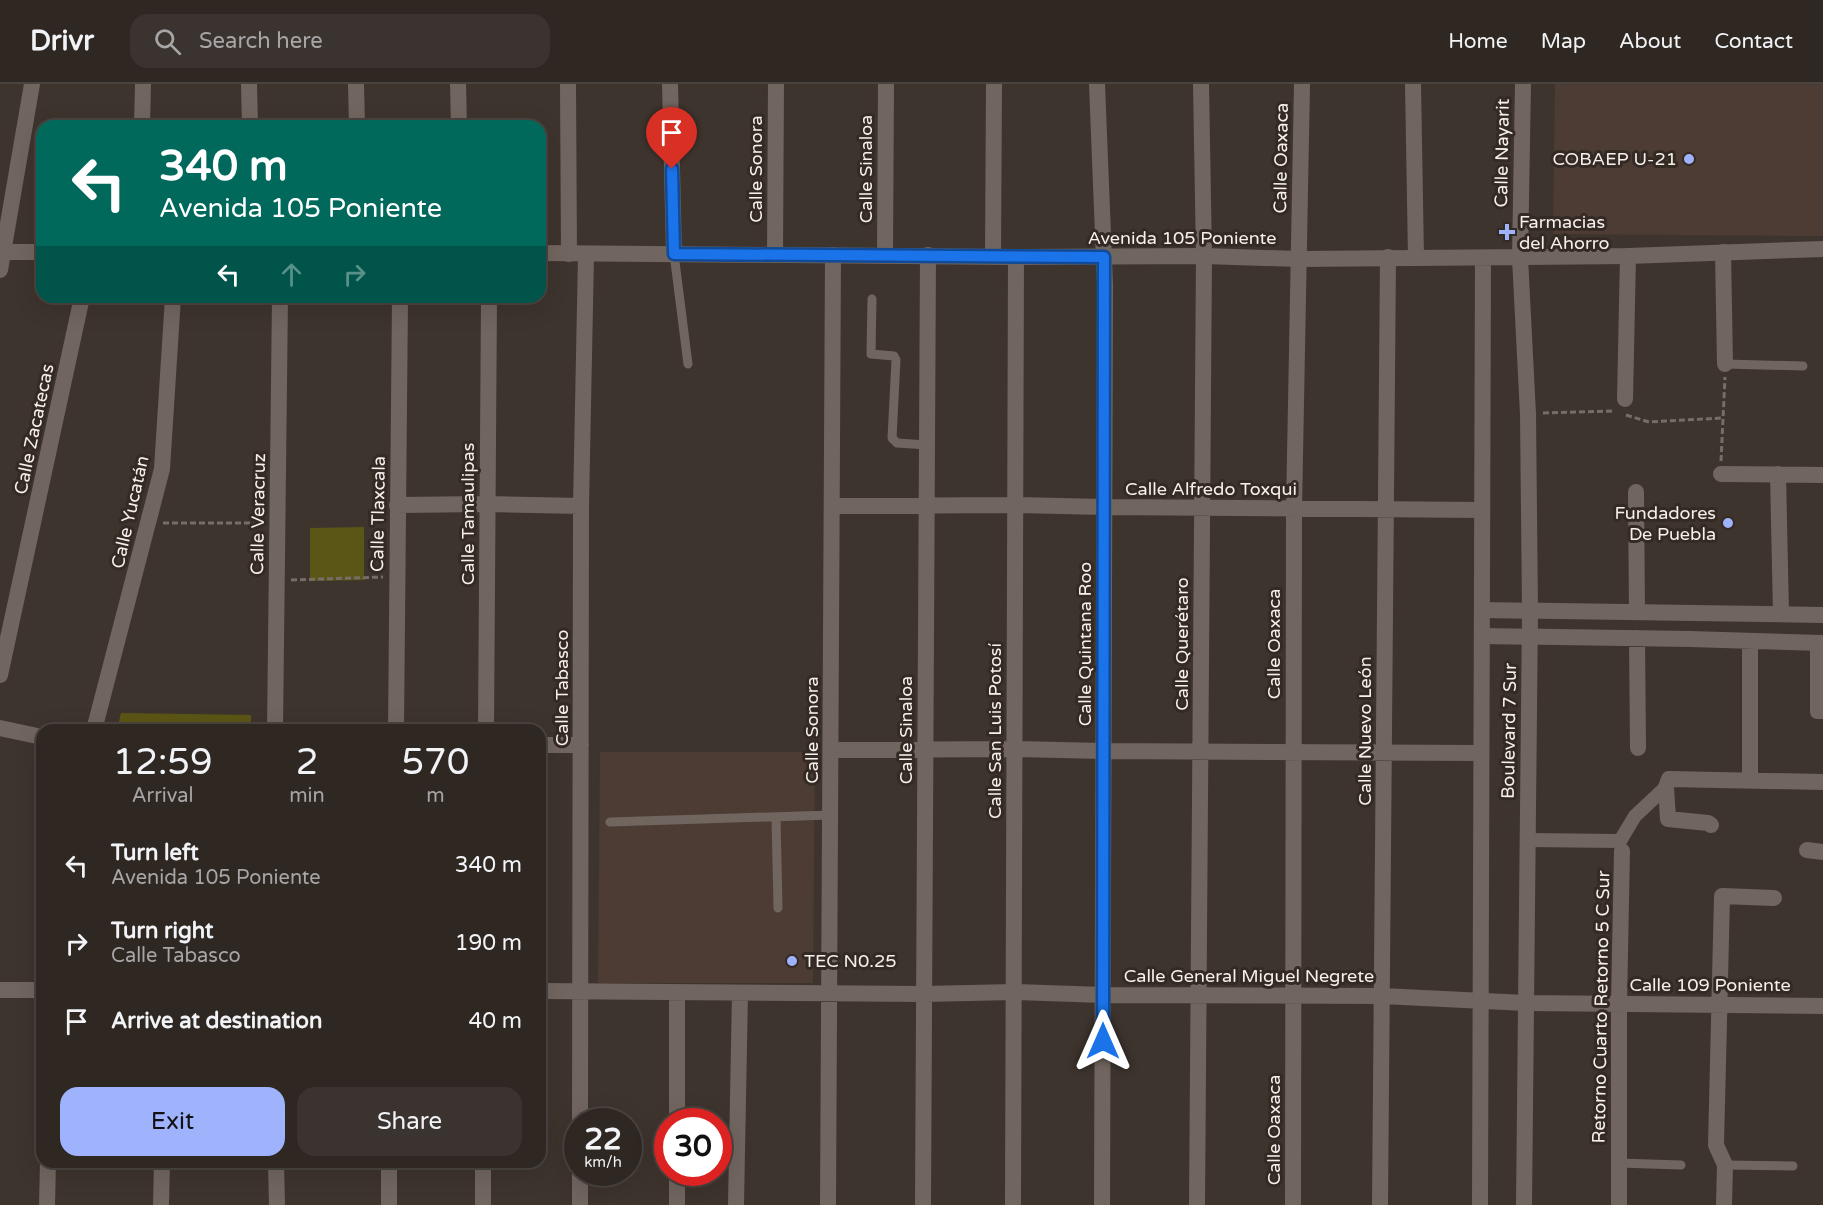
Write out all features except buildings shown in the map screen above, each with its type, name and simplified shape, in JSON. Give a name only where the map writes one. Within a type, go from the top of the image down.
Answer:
[{"type":"street","points":[[0,270],[32,84]]},
{"type":"street","points":[[142,120],[143,84]]},
{"type":"street","points":[[249,84],[250,120]]},
{"type":"street","points":[[356,84],[357,120]]},
{"type":"street","points":[[458,84],[459,120]]},
{"type":"street","points":[[568,84],[578,254]]},
{"type":"street","points":[[670,84],[674,254]]},
{"type":"street","name":"Calle Sonora","points":[[775,255],[776,84]]},
{"type":"street","name":"Calle Sinaloa","points":[[885,255],[886,84]]},
{"type":"street","points":[[993,256],[994,84]]},
{"type":"street","name":"Calle Quintana Roo","points":[[1096,84],[1104,257],[1102,1205]]},
{"type":"street","name":"Calle Querétaro","points":[[1197,1205],[1204,256],[1201,84]]},
{"type":"street","name":"Calle Oaxaca","points":[[1293,1205],[1294,509],[1302,84]]},
{"type":"street","points":[[1413,84],[1416,257]]},
{"type":"street","name":"Calle Nayarit","points":[[1520,258],[1523,84]]},
{"type":"street","name":"Avenida 105 Poniente","points":[[546,253],[1016,257],[1204,256],[1299,259],[1628,256],[1823,249]]},
{"type":"street","points":[[2,252],[36,252]]},
{"type":"street","points":[[1723,252],[1725,364]]},
{"type":"street","name":"Calle Tabasco","points":[[578,254],[581,506],[580,1108]]},
{"type":"street","name":"Calle Sonora","points":[[828,1205],[831,993],[833,255]]},
{"type":"street","name":"Calle Sinaloa","points":[[923,1205],[928,255]]},
{"type":"street","points":[[1626,399],[1628,256]]},
{"type":"street","name":"Calle San Luis Potosí","points":[[1013,1205],[1016,257]]},
{"type":"street","name":"Calle Nuevo León","points":[[1380,1205],[1388,257]]},
{"type":"street","name":"Boulevard 7 Sur","points":[[1480,1205],[1483,258]]},
{"type":"street","name":"Boulevard 7 Sur","points":[[1520,258],[1528,414],[1530,611],[1524,1205]]},
{"type":"street","name":"Calle Zacatecas","points":[[0,675],[81,303]]},
{"type":"street","name":"Calle Yucatán","points":[[96,724],[162,469],[173,303]]},
{"type":"street","name":"Calle Veracruz","points":[[275,724],[280,303]]},
{"type":"street","name":"Calle Tlaxcala","points":[[396,724],[400,303]]},
{"type":"street","name":"Calle Tamaulipas","points":[[486,724],[489,303]]},
{"type":"street","points":[[1721,474],[1823,475]]},
{"type":"street","points":[[1778,474],[1781,614]]},
{"type":"street","points":[[1636,492],[1637,612]]},
{"type":"street","points":[[397,505],[581,506]]},
{"type":"street","name":"Calle Alfredo Toxqui","points":[[832,506],[1016,505],[1482,510]]},
{"type":"street","points":[[1482,610],[1823,615]]},
{"type":"street","points":[[1690,613],[1690,639]]},
{"type":"street","points":[[1482,636],[1820,643],[1817,712],[1823,712]]},
{"type":"street","points":[[1637,638],[1638,748]]},
{"type":"street","points":[[1750,640],[1750,780]]},
{"type":"street","points":[[0,728],[36,736]]},
{"type":"street","points":[[546,745],[581,745]]},
{"type":"street","points":[[831,750],[1015,749],[1481,753]]},
{"type":"street","points":[[1528,840],[1620,841],[1635,816],[1668,783],[1750,780],[1823,782]]},
{"type":"street","points":[[1668,783],[1668,819],[1711,825]]},
{"type":"street","name":"Retorno Cuarto Retorno 5 C Sur","points":[[1618,1205],[1622,851]]},
{"type":"street","points":[[1724,1205],[1725,1164],[1716,1145],[1722,896],[1774,897]]},
{"type":"street","points":[[0,990],[36,990]]},
{"type":"street","name":"Calle General Miguel Negrete","points":[[546,991],[924,994],[1014,992],[1103,995],[1382,996],[1526,1003]]},
{"type":"street","points":[[676,993],[677,1108]]},
{"type":"street","points":[[736,1205],[740,993]]},
{"type":"street","name":"Calle 109 Poniente","points":[[1526,1003],[1823,1006]]},
{"type":"street","points":[[47,1205],[48,1168]]},
{"type":"street","points":[[162,1168],[162,1205]]},
{"type":"street","points":[[276,1168],[277,1205]]},
{"type":"street","points":[[389,1168],[389,1205]]},
{"type":"street","points":[[483,1168],[483,1205]]},
{"type":"street","points":[[580,1186],[580,1205]]},
{"type":"street","points":[[677,1186],[677,1205]]},
{"type":"lane","points":[[674,254],[688,364]]},
{"type":"lane","points":[[872,299],[871,354],[894,356],[896,360],[892,438],[897,443],[927,445]]},
{"type":"lane","points":[[1725,364],[1803,366]]},
{"type":"lane","points":[[610,822],[831,815]]},
{"type":"lane","points":[[776,817],[778,908]]},
{"type":"lane","points":[[1619,1163],[1681,1165]]},
{"type":"lane","points":[[1725,1164],[1793,1166]]},
{"type":"path","points":[[1721,474],[1725,364]]},
{"type":"path","points":[[149,523],[277,523]]},
{"type":"path","points":[[277,581],[397,577]]},
{"type":"shaded area","name":"COBAEP U-21","points":[[1555,84],[1823,84],[1823,236],[1553,234]]},
{"type":"shaded area","points":[[364,527],[364,580],[310,581],[310,528]]},
{"type":"shaded area","points":[[121,713],[251,715],[251,724],[118,724]]},
{"type":"shaded area","points":[[600,752],[815,752],[813,983],[598,983]]},
{"type":"place","name":"COBAEP U-21","points":[[1689,159]]},
{"type":"place","name":"Farmacias del Ahorro","points":[[1507,232]]},
{"type":"place","name":"Fundadores De Puebla","points":[[1728,523]]},
{"type":"place","name":"TEC N0.25","points":[[792,961]]},
{"type":"route","points":[[672,169],[674,254],[1104,257],[1103,1041]]}]
